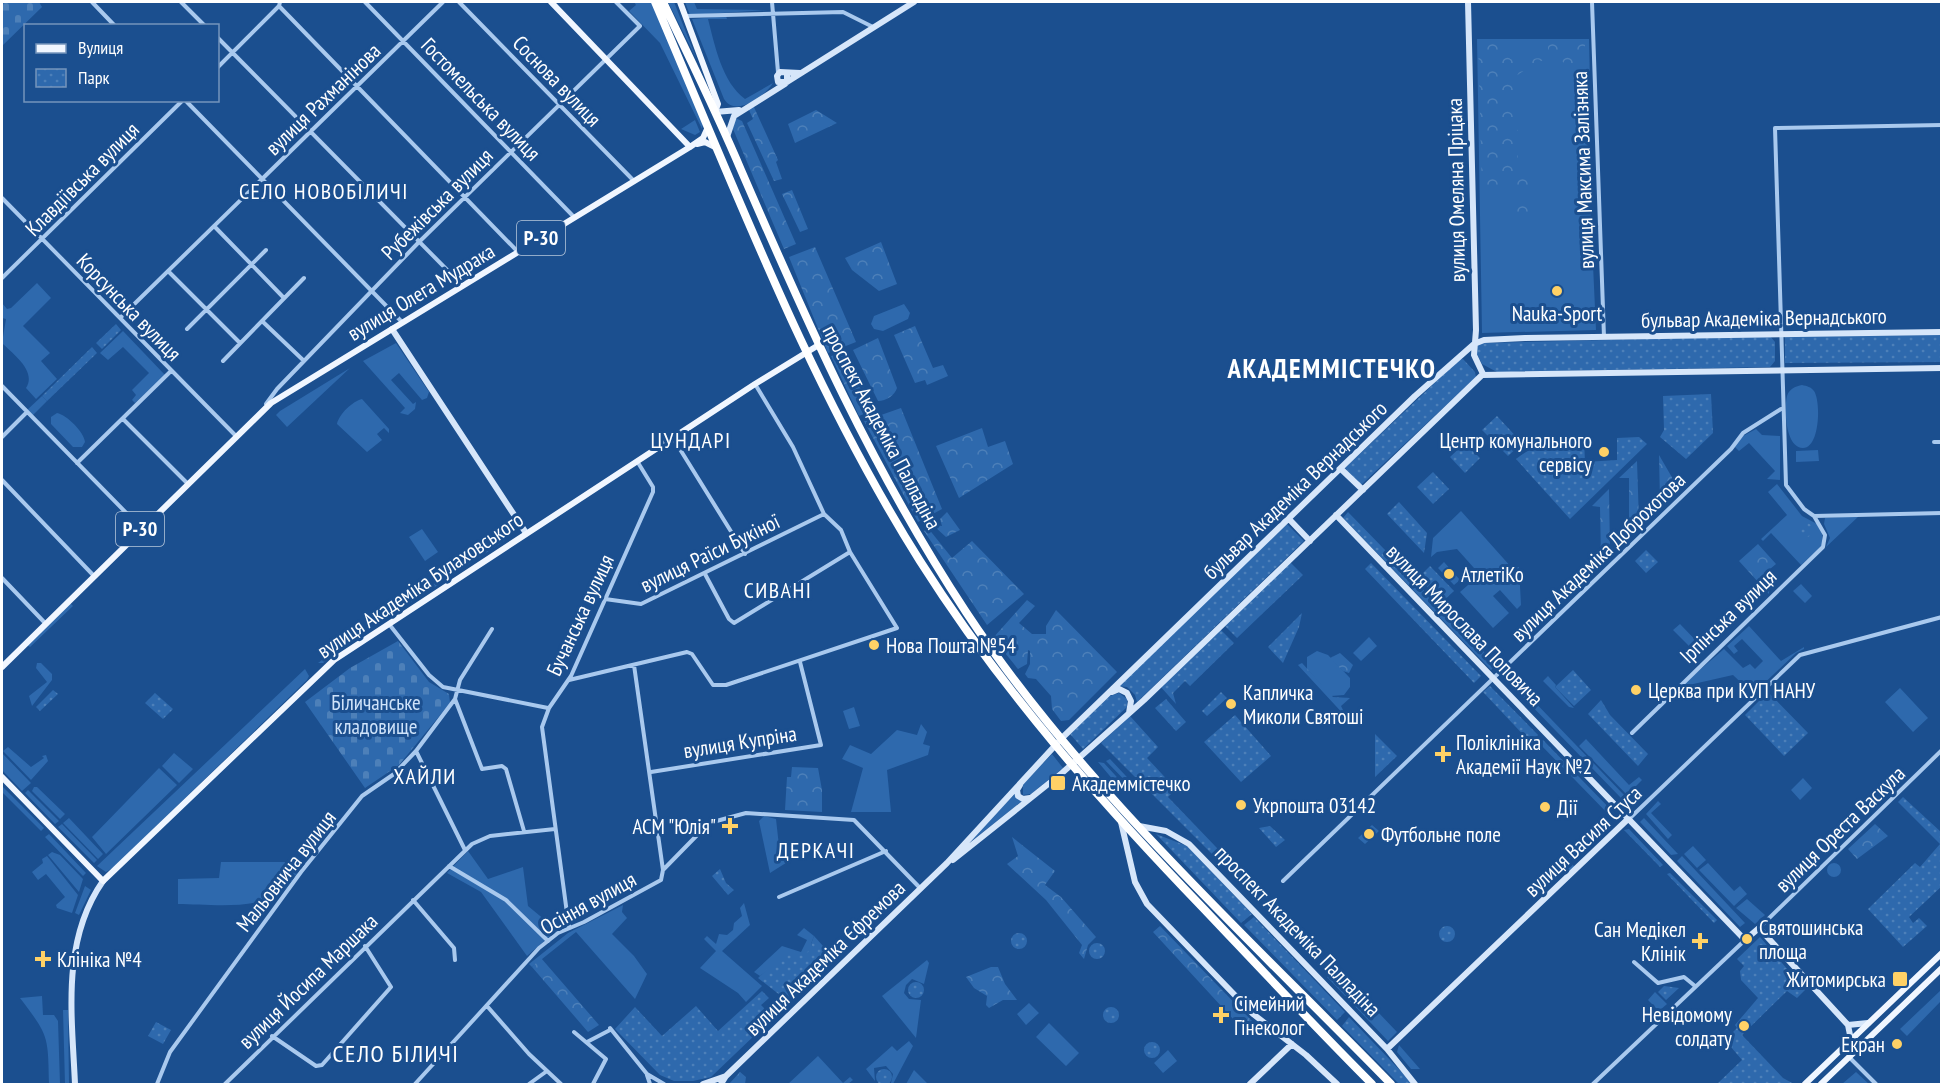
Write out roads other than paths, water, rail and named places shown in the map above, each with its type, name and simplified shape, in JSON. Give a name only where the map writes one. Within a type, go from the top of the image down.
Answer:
[{"type":"highway","name":"проспект Академіка Палладіна","points":[[655,2],[807,351],[846,433],[919,560],[998,674],[1054,746],[1121,822],[1372,1084]]},
{"type":"highway","name":"проспект Академіка Палладіна","points":[[663,2],[727,138],[818,346],[873,458],[929,554],[981,633],[1062,738],[1139,826],[1392,1084]]},
{"type":"main road","points":[[551,2],[690,147],[705,142],[718,149]]},
{"type":"main road","points":[[680,2],[718,104],[715,112]]},
{"type":"main road","name":"вулиця Олега Мудрака","points":[[262,411],[280,396],[690,147],[703,138],[708,125]]},
{"type":"main road","name":"вулиця Академіка Булаховського","points":[[103,881],[321,671],[526,533],[755,384],[818,346]]},
{"type":"main road","name":"Р-30","points":[[2,667],[235,435],[262,411]]},
{"type":"main road","points":[[2,777],[103,881]]},
{"type":"main road","points":[[1806,1084],[1941,953]]},
{"type":"main road","points":[[1821,1084],[1941,968]]},
{"type":"street","points":[[92,2],[113,24]]},
{"type":"street","points":[[181,2],[203,24]]},
{"type":"street","name":"Гостомельська вулиця","points":[[365,2],[574,218]]},
{"type":"street","name":"вулиця Рахманінова","points":[[120,318],[443,2]]},
{"type":"street","name":"Соснова вулиця","points":[[459,2],[634,181]]},
{"type":"street","name":"Рубежівська вулиця","points":[[262,411],[277,389],[303,360],[418,243],[640,26],[616,2]]},
{"type":"street","points":[[772,2],[779,64],[773,91]]},
{"type":"street","points":[[727,138],[732,118],[740,110],[914,2]]},
{"type":"street","name":"вулиця Омеляна Пріцака","points":[[1468,2],[1476,318],[1474,344],[1475,358],[1483,374]]},
{"type":"street","name":"вулиця Максима Залізняка","points":[[1592,2],[1604,337]]},
{"type":"street","points":[[219,65],[279,4],[518,252]]},
{"type":"street","points":[[686,16],[843,12],[873,27]]},
{"type":"street","points":[[219,39],[462,285]]},
{"type":"street","points":[[779,64],[789,76],[786,83]]},
{"type":"street","points":[[777,77],[786,72],[804,72]]},
{"type":"street","points":[[777,77],[780,84],[786,83]]},
{"type":"street","name":"Клавдіївська вулиця","points":[[2,278],[182,102]]},
{"type":"street","points":[[186,102],[403,322]]},
{"type":"street","points":[[715,112],[740,110]]},
{"type":"street","points":[[1941,125],[1775,128],[1781,409],[1786,485],[1804,508],[1814,516],[1941,513]]},
{"type":"street","name":"Корсунська вулиця","points":[[2,198],[235,435]]},
{"type":"street","points":[[214,226],[284,298]]},
{"type":"street","points":[[187,329],[266,250]]},
{"type":"street","points":[[168,271],[240,343]]},
{"type":"street","points":[[223,361],[304,278]]},
{"type":"street","points":[[262,321],[303,360]]},
{"type":"street","points":[[392,329],[526,533]]},
{"type":"street","name":"бульвар Академіка Вернадського","points":[[1062,738],[1474,344],[1484,340],[1941,332]]},
{"type":"street","points":[[1079,758],[1310,541],[1483,374],[1941,368]]},
{"type":"street","points":[[78,463],[171,371]]},
{"type":"street","points":[[569,680],[690,652],[706,679],[716,686],[800,662],[897,628],[850,552],[841,530],[824,514],[793,447],[755,384]]},
{"type":"street","points":[[2,386],[141,528]]},
{"type":"street","name":"вулиця Академіка Доброхотова","points":[[1283,881],[1731,449],[1743,433],[1781,409]]},
{"type":"street","points":[[2,437],[27,412]]},
{"type":"street","points":[[123,419],[187,483]]},
{"type":"street","points":[[673,438],[744,554]]},
{"type":"street","points":[[1934,442],[1941,442]]},
{"type":"street","name":"Бучанська вулиця","points":[[569,928],[541,737],[543,719],[569,680],[653,492],[653,487],[637,461]]},
{"type":"street","points":[[1341,469],[1363,490]]},
{"type":"street","points":[[2,480],[94,576]]},
{"type":"street","name":"вулиця Раїси Букіної","points":[[605,599],[641,604],[824,514]]},
{"type":"street","name":"вулиця Мирослава Поповича","points":[[1336,515],[1745,940]]},
{"type":"street","name":"Ірпінська вулиця","points":[[1632,733],[1823,547],[1825,535],[1814,516]]},
{"type":"street","points":[[1289,519],[1310,541]]},
{"type":"street","points":[[705,574],[729,619],[737,622],[850,552]]},
{"type":"street","points":[[2,579],[45,623]]},
{"type":"street","name":"вулиця Василя Стуса","points":[[1387,1049],[1800,655],[1941,617]]},
{"type":"street","points":[[388,624],[435,681],[455,692],[549,708]]},
{"type":"street","points":[[492,629],[455,692],[455,699],[482,769],[502,766],[506,769],[524,831]]},
{"type":"street","name":"вулиця Купріна","points":[[651,772],[821,745],[800,662]]},
{"type":"street","points":[[634,666],[651,772],[663,870]]},
{"type":"street","points":[[1107,696],[1119,689],[1128,693],[1131,701],[1129,713]]},
{"type":"street","name":"Мальовнича вулиця","points":[[157,1084],[170,1052],[301,872],[362,796],[394,774],[416,751],[455,699]]},
{"type":"street","name":"вулиця Академіка Єфремова","points":[[721,1084],[726,1076],[947,863],[1062,738]]},
{"type":"street","name":"вулиця Ореста Васкула","points":[[1759,928],[1941,750]]},
{"type":"street","points":[[416,751],[465,850]]},
{"type":"street","name":"вулиця Академіка Єфремова","points":[[947,863],[1079,758]]},
{"type":"street","points":[[1023,780],[1017,790],[1018,796],[1023,799],[1032,797]]},
{"type":"street","name":"Осіння вулиця","points":[[415,1084],[548,941],[661,880],[663,870],[709,823],[746,813],[854,820],[921,889]]},
{"type":"street","name":"проспект Академіка Палладіна","points":[[1121,822],[1135,882],[1148,904],[1253,1014],[1292,1044],[1337,1084]]},
{"type":"street","name":"проспект Академіка Палладіна","points":[[1139,826],[1166,831],[1189,844],[1387,1049],[1415,1084]]},
{"type":"street","name":"вулиця Йосипа Маршака","points":[[225,1084],[465,850],[479,840],[524,831],[555,829]]},
{"type":"street","points":[[780,897],[885,851]]},
{"type":"street","points":[[448,866],[506,900],[548,941]]},
{"type":"street","name":"вулиця Академіка Булаховського","points":[[75,1084],[71,1007],[73,958],[84,920],[103,881]]},
{"type":"street","points":[[413,900],[454,948],[455,960]]},
{"type":"street","points":[[1593,1084],[1759,928],[1848,1025],[1850,1035],[1847,1045]]},
{"type":"street","points":[[272,1036],[316,1066],[322,1065],[392,987],[365,945]]},
{"type":"street","points":[[1634,962],[1658,983],[1684,977],[1695,986]]},
{"type":"street","points":[[487,1006],[561,1084]]},
{"type":"street","points":[[1848,1025],[1869,1023]]},
{"type":"street","points":[[587,1042],[610,1029],[647,1074],[664,1084]]},
{"type":"street","points":[[574,1032],[606,1059],[593,1084]]},
{"type":"street","points":[[1250,1084],[1292,1044]]},
{"type":"street","points":[[1849,1057],[1876,1084]]},
{"type":"street","points":[[530,1084],[547,1071]]},
{"type":"street","points":[[647,1074],[650,1084]]},
{"type":"street","name":"вулиця Академіка Єфремова","points":[[703,1084],[726,1076]]},
{"type":"place","name":"Nauka-Sport","points":[[1557,291]]},
{"type":"place","name":"Центр комунального сервісу","points":[[1604,452]]},
{"type":"place","name":"АтлетіКо","points":[[1449,574]]},
{"type":"place","name":"Нова Пошта №54","points":[[874,645]]},
{"type":"place","name":"Церква при КУП НАНУ","points":[[1636,690]]},
{"type":"place","name":"Капличка Миколи Святоші","points":[[1231,704]]},
{"type":"place","name":"Поліклініка Академії Наук №2","points":[[1443,754]]},
{"type":"place","name":"Академмістечко","points":[[1058,783]]},
{"type":"place","name":"Укрпошта 03142","points":[[1241,805]]},
{"type":"place","name":"Дії","points":[[1545,807]]},
{"type":"place","name":"АСМ \"Юлія\"","points":[[730,826]]},
{"type":"place","name":"Футбольне поле","points":[[1369,834]]},
{"type":"place","name":"Святошинська площа","points":[[1747,939]]},
{"type":"place","name":"Сан Медікел Клінік","points":[[1700,941]]},
{"type":"place","name":"Клініка №4","points":[[43,959]]},
{"type":"place","name":"Житомирська","points":[[1900,979]]},
{"type":"place","name":"Сімейний Гінеколог","points":[[1221,1015]]},
{"type":"place","name":"Невідомому солдату","points":[[1744,1026]]},
{"type":"place","name":"Екран","points":[[1897,1044]]},
{"type":"district","name":"СЕЛО НОВОБІЛИЧІ","points":[[324,191]]},
{"type":"district","name":"АКАДЕММІСТЕЧКО","points":[[1332,368]]},
{"type":"district","name":"ЦУНДАРІ","points":[[691,440]]},
{"type":"district","name":"СИВАНІ","points":[[778,590]]},
{"type":"district","name":"ХАЙЛИ","points":[[425,776]]},
{"type":"district","name":"ДЕРКАЧІ","points":[[816,850]]},
{"type":"district","name":"СЕЛО БІЛИЧІ","points":[[396,1053]]},
{"type":"park label","name":"Біличанське кладовище","points":[[376,714]]}]
